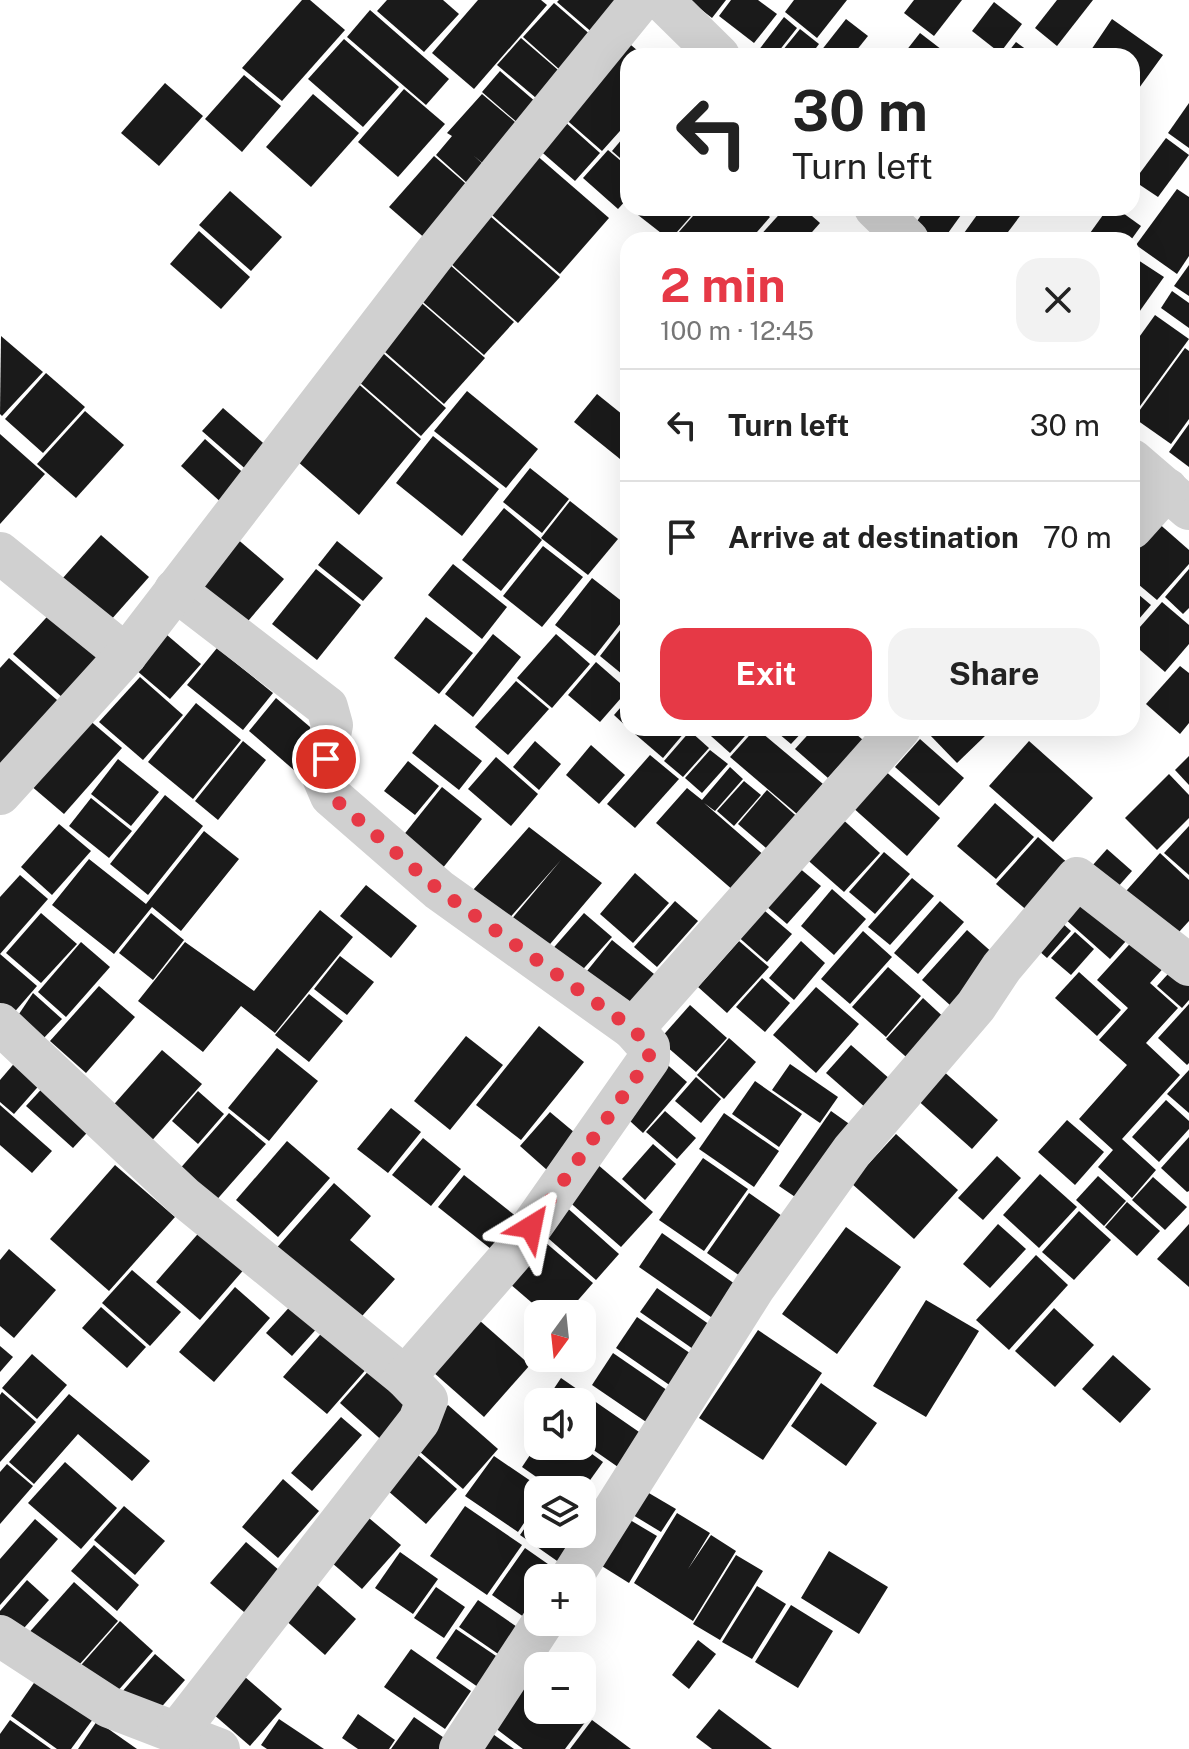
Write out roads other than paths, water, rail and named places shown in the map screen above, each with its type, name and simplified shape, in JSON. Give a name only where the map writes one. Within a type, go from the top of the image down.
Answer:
[{"type":"street","points":[[0,794],[126,655],[436,252],[641,0]]},
{"type":"street","points":[[662,0],[711,48]]},
{"type":"street","points":[[883,216],[900,232]]},
{"type":"street","points":[[1140,467],[1178,499],[1140,523]]},
{"type":"street","points":[[0,553],[126,655]]},
{"type":"street","points":[[175,590],[327,707],[332,725],[322,775],[331,796],[450,898],[633,1029],[649,1047],[649,1059],[513,1253],[405,1377]]},
{"type":"street","points":[[633,1029],[893,736]]},
{"type":"street","points":[[580,1564],[754,1288],[852,1151],[976,1006],[1002,967],[1077,878],[1186,957]]},
{"type":"street","points":[[0,1024],[184,1197],[405,1377],[427,1400],[419,1421],[206,1744],[109,1707],[0,1636]]},
{"type":"street","points":[[460,1749],[534,1636]]}]
